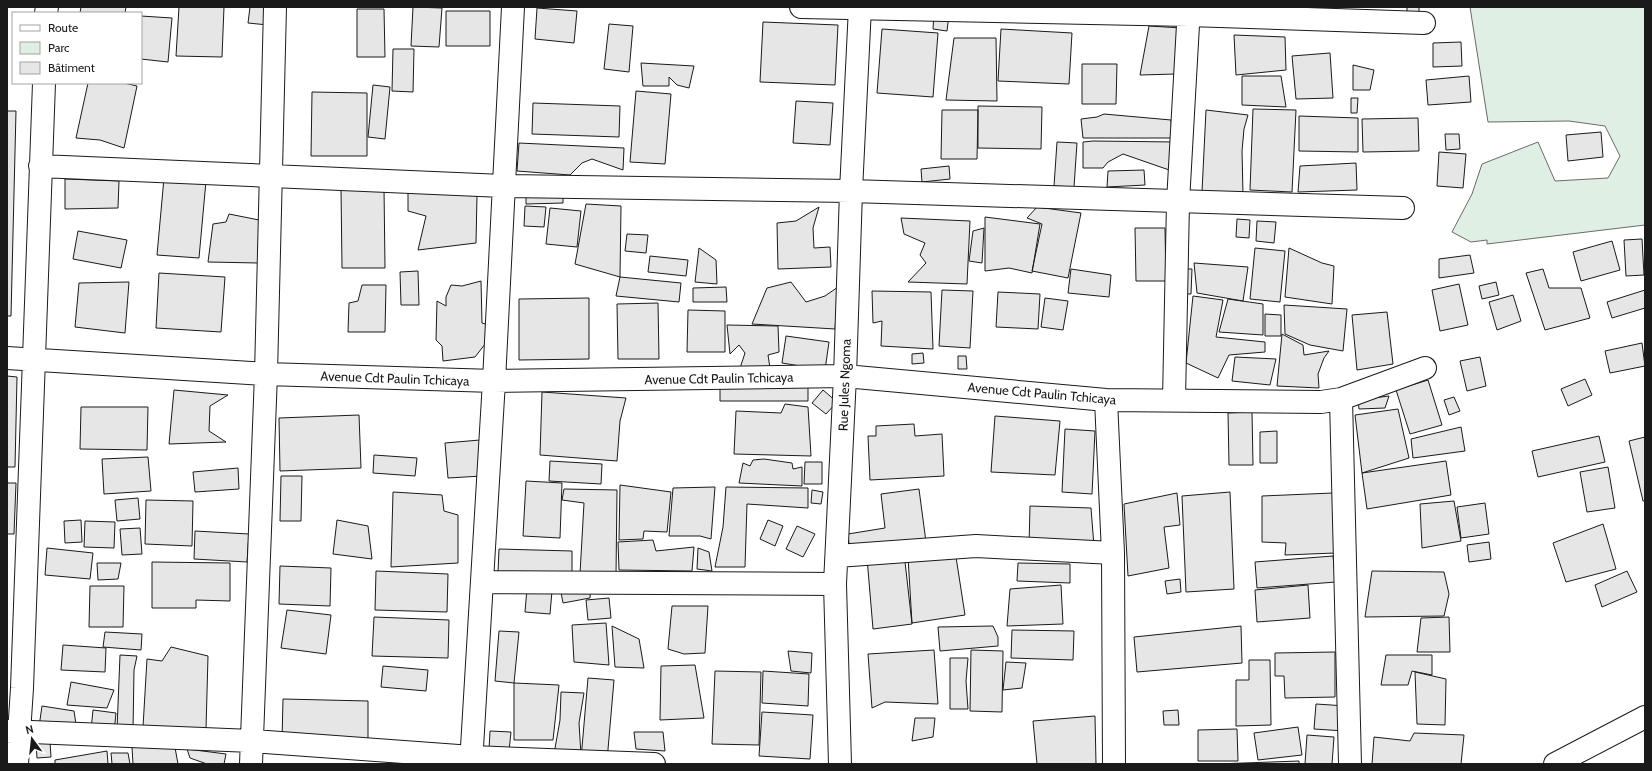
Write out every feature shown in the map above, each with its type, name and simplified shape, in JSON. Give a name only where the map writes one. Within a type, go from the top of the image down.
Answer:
[{"type":"street","points":[[252,764],[266,374],[275,7]]},
{"type":"street","points":[[471,761],[494,381],[513,7]]},
{"type":"street","points":[[800,7],[1189,11],[1424,23]]},
{"type":"street","name":"Rue Jules Ngoma","points":[[840,764],[835,584],[860,7]]},
{"type":"street","points":[[1174,400],[1178,202],[1189,11]]},
{"type":"street","points":[[17,764],[13,731],[22,688],[44,84]]},
{"type":"street","points":[[40,166],[504,186],[851,191],[1403,208]]},
{"type":"street","name":"Avenue Cdt Paulin Tchicaya","points":[[7,358],[266,374],[494,381],[845,376],[1106,400],[1321,402],[1341,399],[1425,368]]},
{"type":"street","points":[[1341,399],[1350,764]]},
{"type":"street","points":[[1106,400],[1113,553],[1114,764]]},
{"type":"street","points":[[837,556],[976,546],[1113,553]]},
{"type":"street","points":[[482,582],[835,584]]},
{"type":"street","points":[[1555,764],[1645,717]]},
{"type":"street","points":[[13,731],[252,741],[471,761],[654,764]]},
{"type":"green space","points":[[1470,7],[1645,7],[1645,225],[1487,244],[1487,240],[1471,242],[1452,232],[1472,194],[1482,164],[1538,142],[1555,181],[1608,178],[1620,156],[1605,126],[1569,121],[1488,122]]},
{"type":"building","points":[[81,7],[126,7],[125,12],[80,12]]},
{"type":"building","points":[[179,7],[224,7],[222,57],[176,56]]},
{"type":"building","points":[[250,7],[270,7],[268,25],[248,23]]},
{"type":"building","points":[[413,7],[442,8],[439,47],[411,46]]},
{"type":"building","points":[[1407,7],[1419,7],[1419,17],[1407,17]]},
{"type":"building","points":[[537,8],[577,11],[574,43],[535,39]]},
{"type":"building","points":[[357,9],[384,9],[385,57],[357,57]]},
{"type":"building","points":[[446,11],[490,11],[490,46],[446,46]]},
{"type":"building","points":[[934,12],[949,14],[947,31],[933,29]]},
{"type":"building","points":[[142,16],[172,18],[168,62],[142,59]]},
{"type":"building","points":[[763,22],[838,25],[835,85],[760,82]]},
{"type":"building","points":[[609,24],[633,26],[629,72],[604,69]]},
{"type":"building","points":[[1149,26],[1182,28],[1176,74],[1140,75]]},
{"type":"building","points":[[882,29],[938,33],[933,97],[877,93]]},
{"type":"building","points":[[1001,29],[1072,33],[1069,84],[998,81]]},
{"type":"building","points":[[1234,35],[1285,37],[1286,70],[1236,75]]},
{"type":"building","points":[[954,38],[996,38],[997,101],[946,100]]},
{"type":"building","points":[[1461,42],[1462,66],[1433,67],[1433,43]]},
{"type":"building","points":[[393,49],[414,49],[413,92],[392,91]]},
{"type":"building","points":[[1330,53],[1333,98],[1296,99],[1292,56]]},
{"type":"building","points":[[641,63],[694,66],[689,88],[677,85],[669,77],[669,86],[643,86]]},
{"type":"building","points":[[1082,64],[1117,64],[1116,104],[1082,104]]},
{"type":"building","points":[[1353,65],[1374,70],[1370,90],[1353,90]]},
{"type":"building","points":[[1242,76],[1281,76],[1286,107],[1242,105]]},
{"type":"building","points":[[1469,76],[1471,102],[1428,105],[1426,80]]},
{"type":"building","points":[[88,84],[128,84],[137,86],[124,148],[100,140],[76,138]]},
{"type":"building","points":[[373,85],[390,87],[385,139],[368,137]]},
{"type":"building","points":[[636,91],[671,94],[665,164],[630,162]]},
{"type":"building","points":[[312,92],[367,93],[367,156],[311,156]]},
{"type":"building","points":[[1351,98],[1358,98],[1357,113],[1351,113]]},
{"type":"building","points":[[796,101],[833,103],[830,145],[793,143]]},
{"type":"building","points":[[533,103],[620,106],[619,137],[532,134]]},
{"type":"building","points":[[978,106],[1042,107],[1041,149],[978,148]]},
{"type":"building","points":[[1253,109],[1296,110],[1292,192],[1250,190]]},
{"type":"building","points":[[942,110],[978,110],[977,159],[941,159]]},
{"type":"building","points":[[1206,110],[1248,115],[1244,129],[1242,151],[1243,194],[1202,192]]},
{"type":"building","points":[[7,111],[16,111],[11,316],[7,316]]},
{"type":"building","points":[[1104,114],[1171,120],[1172,138],[1083,138],[1081,119],[1097,117]]},
{"type":"building","points":[[1299,116],[1358,118],[1358,152],[1299,151]]},
{"type":"building","points":[[1418,118],[1419,151],[1363,152],[1362,119]]},
{"type":"building","points":[[1601,132],[1603,157],[1568,161],[1566,135]]},
{"type":"building","points":[[1445,134],[1459,134],[1460,149],[1446,150]]},
{"type":"building","points":[[1057,142],[1077,143],[1074,187],[1054,186]]},
{"type":"building","points":[[1083,142],[1176,142],[1175,172],[1123,154],[1108,162],[1103,168],[1083,168]]},
{"type":"building","points":[[519,143],[624,148],[623,170],[592,159],[582,163],[570,175],[517,171]]},
{"type":"building","points":[[1439,152],[1466,154],[1463,188],[1437,186]]},
{"type":"building","points":[[1356,163],[1357,190],[1298,192],[1300,166]]},
{"type":"building","points":[[949,166],[950,179],[922,182],[921,169]]},
{"type":"building","points":[[1144,170],[1145,185],[1107,187],[1108,171]]},
{"type":"building","points":[[164,178],[206,181],[199,258],[157,255]]},
{"type":"building","points":[[65,179],[119,181],[118,208],[65,209]]},
{"type":"building","points":[[384,187],[385,268],[342,268],[341,188]]},
{"type":"building","points":[[563,190],[563,203],[526,204],[526,191]]},
{"type":"building","points":[[408,191],[477,195],[476,243],[418,250],[426,216],[408,211]]},
{"type":"building","points":[[586,204],[621,206],[620,277],[575,264]]},
{"type":"building","points":[[525,206],[546,207],[544,227],[524,226]]},
{"type":"building","points":[[819,207],[813,228],[814,248],[830,247],[831,267],[778,269],[777,223],[796,221]]},
{"type":"building","points":[[1037,207],[1081,213],[1068,278],[1032,271],[1042,224],[1027,218]]},
{"type":"building","points":[[550,208],[581,211],[577,247],[546,244]]},
{"type":"building","points":[[229,214],[259,220],[258,263],[208,262],[213,224],[226,222]]},
{"type":"building","points":[[985,217],[1040,224],[1032,273],[1009,268],[985,271]]},
{"type":"building","points":[[901,218],[970,221],[967,284],[908,282],[926,263],[920,255],[925,243],[904,234]]},
{"type":"building","points":[[1237,219],[1250,220],[1249,238],[1236,237]]},
{"type":"building","points":[[1257,221],[1276,222],[1274,243],[1256,241]]},
{"type":"building","points":[[984,228],[982,263],[969,261],[973,231]]},
{"type":"building","points":[[1135,228],[1165,228],[1166,281],[1136,281]]},
{"type":"building","points":[[78,231],[127,240],[121,268],[73,259]]},
{"type":"building","points":[[627,234],[648,235],[646,253],[625,251]]},
{"type":"building","points":[[1642,239],[1644,275],[1626,276],[1624,240]]},
{"type":"building","points":[[1612,241],[1620,270],[1581,281],[1573,252]]},
{"type":"building","points":[[699,248],[716,260],[717,284],[695,282]]},
{"type":"building","points":[[1255,248],[1285,251],[1280,302],[1250,299]]},
{"type":"building","points":[[1289,248],[1322,263],[1334,266],[1332,304],[1285,297]]},
{"type":"building","points":[[1470,255],[1474,273],[1439,278],[1439,259]]},
{"type":"building","points":[[650,256],[688,260],[686,276],[648,272]]},
{"type":"building","points":[[1194,263],[1248,267],[1243,301],[1197,293]]},
{"type":"building","points":[[1071,269],[1111,275],[1109,297],[1068,293]]},
{"type":"building","points":[[1180,269],[1192,269],[1191,294],[1179,294]]},
{"type":"building","points":[[1543,269],[1549,288],[1581,288],[1590,318],[1545,330],[1526,273]]},
{"type":"building","points":[[418,271],[419,305],[401,305],[400,272]]},
{"type":"building","points":[[159,273],[225,277],[221,332],[156,328]]},
{"type":"building","points":[[620,277],[681,283],[679,302],[616,296]]},
{"type":"building","points":[[481,281],[482,323],[489,325],[489,339],[475,357],[443,361],[442,346],[436,340],[437,301],[446,306],[446,297],[451,285],[462,286]]},
{"type":"building","points":[[129,282],[125,333],[75,327],[79,283]]},
{"type":"building","points":[[791,282],[806,302],[825,296],[838,287],[835,329],[752,324],[767,288]]},
{"type":"building","points":[[1496,282],[1499,295],[1482,299],[1479,286]]},
{"type":"building","points":[[1459,284],[1468,325],[1440,331],[1432,290]]},
{"type":"building","points":[[362,285],[386,285],[385,332],[348,332],[349,303],[358,301]]},
{"type":"building","points":[[726,287],[727,302],[693,302],[693,288]]},
{"type":"building","points":[[942,290],[973,291],[970,348],[939,346]]},
{"type":"building","points":[[1645,290],[1645,308],[1612,318],[1607,302]]},
{"type":"building","points":[[872,291],[931,292],[933,349],[881,346],[882,321],[873,323]]},
{"type":"building","points":[[998,292],[1040,294],[1038,329],[996,327]]},
{"type":"building","points":[[1513,295],[1521,321],[1497,330],[1489,302]]},
{"type":"building","points":[[1193,296],[1223,300],[1216,337],[1265,342],[1265,352],[1229,355],[1218,378],[1186,363]]},
{"type":"building","points":[[589,298],[589,359],[519,360],[519,299]]},
{"type":"building","points":[[1045,298],[1068,301],[1063,330],[1041,327]]},
{"type":"building","points":[[1228,299],[1263,304],[1263,335],[1219,332]]},
{"type":"building","points":[[658,303],[659,359],[618,359],[617,304]]},
{"type":"building","points":[[1284,305],[1347,309],[1343,351],[1310,345],[1285,334]]},
{"type":"building","points":[[688,310],[725,311],[725,352],[687,352]]},
{"type":"building","points":[[1387,312],[1393,364],[1357,370],[1352,315]]},
{"type":"building","points":[[1265,314],[1281,315],[1281,336],[1265,336]]},
{"type":"building","points":[[727,325],[778,326],[779,352],[768,355],[770,368],[740,368],[745,353],[739,345],[730,354]]},
{"type":"building","points":[[1282,334],[1303,345],[1304,355],[1329,351],[1324,358],[1318,374],[1319,388],[1277,386]]},
{"type":"building","points":[[786,336],[829,342],[825,370],[782,363]]},
{"type":"building","points":[[1642,343],[1645,366],[1610,373],[1605,351]]},
{"type":"building","points":[[923,353],[924,363],[912,364],[912,354]]},
{"type":"building","points":[[958,356],[966,356],[967,369],[958,369]]},
{"type":"building","points":[[1235,357],[1276,359],[1270,385],[1232,381]]},
{"type":"building","points":[[1480,357],[1486,386],[1467,391],[1460,361]]},
{"type":"building","points":[[7,376],[17,377],[15,467],[7,467]]},
{"type":"building","points":[[1585,379],[1592,395],[1568,406],[1561,389]]},
{"type":"building","points":[[1428,380],[1442,425],[1410,434],[1396,390]]},
{"type":"building","points":[[808,381],[808,401],[720,401],[720,382]]},
{"type":"building","points":[[174,390],[228,395],[210,406],[209,431],[226,442],[169,444]]},
{"type":"building","points":[[823,390],[837,402],[826,414],[812,403]]},
{"type":"building","points":[[542,392],[626,398],[620,421],[617,461],[540,455]]},
{"type":"building","points":[[1389,396],[1385,408],[1359,409],[1358,400]]},
{"type":"building","points":[[1454,397],[1460,411],[1449,415],[1444,400]]},
{"type":"building","points":[[785,404],[808,407],[811,456],[734,454],[736,411],[781,413]]},
{"type":"building","points":[[81,407],[148,407],[147,450],[80,449]]},
{"type":"building","points":[[1398,409],[1409,458],[1362,473],[1355,415]]},
{"type":"building","points":[[1252,412],[1253,465],[1229,465],[1228,413]]},
{"type":"building","points":[[359,415],[361,468],[280,471],[279,418]]},
{"type":"building","points":[[995,416],[1060,421],[1055,475],[991,472]]},
{"type":"building","points":[[914,424],[915,436],[942,434],[944,476],[870,480],[868,436],[876,436],[876,426]]},
{"type":"building","points":[[1461,427],[1465,451],[1413,458],[1411,439]]},
{"type":"building","points":[[1065,429],[1095,431],[1092,494],[1062,492]]},
{"type":"building","points":[[1277,431],[1277,463],[1260,463],[1260,432]]},
{"type":"building","points":[[1599,436],[1605,462],[1538,477],[1532,451]]},
{"type":"building","points":[[1645,437],[1645,501],[1643,501],[1629,441]]},
{"type":"building","points":[[480,440],[482,476],[448,478],[445,443]]},
{"type":"building","points":[[374,455],[417,458],[415,476],[373,473]]},
{"type":"building","points":[[148,457],[151,491],[104,494],[102,459]]},
{"type":"building","points":[[764,459],[792,463],[793,469],[802,467],[802,486],[739,483],[743,463],[750,466],[753,460]]},
{"type":"building","points":[[550,461],[602,464],[601,484],[549,481]]},
{"type":"building","points":[[1446,461],[1451,495],[1367,509],[1362,473]]},
{"type":"building","points":[[805,462],[822,462],[822,484],[804,484]]},
{"type":"building","points":[[1608,467],[1615,508],[1587,512],[1580,472]]},
{"type":"building","points":[[238,468],[239,489],[195,492],[193,472]]},
{"type":"building","points":[[281,476],[302,476],[301,521],[280,521]]},
{"type":"building","points":[[526,481],[562,483],[560,538],[523,536]]},
{"type":"building","points":[[7,483],[16,483],[14,534],[7,534]]},
{"type":"building","points":[[620,485],[671,492],[667,532],[644,531],[643,539],[619,540]]},
{"type":"building","points":[[715,487],[711,539],[700,536],[669,536],[673,488]]},
{"type":"building","points":[[726,487],[808,488],[808,508],[747,504],[745,567],[715,567],[723,527]]},
{"type":"building","points":[[564,489],[617,490],[616,576],[580,574],[584,503],[562,500]]},
{"type":"building","points":[[919,489],[926,542],[850,553],[848,534],[885,528],[881,494]]},
{"type":"building","points":[[812,490],[823,492],[821,504],[811,503]]},
{"type":"building","points":[[393,492],[442,495],[444,511],[458,515],[458,563],[391,567]]},
{"type":"building","points":[[1230,492],[1234,589],[1186,592],[1182,496]]},
{"type":"building","points":[[1177,493],[1180,525],[1164,527],[1169,568],[1128,576],[1124,504]]},
{"type":"building","points":[[1333,493],[1335,553],[1285,555],[1286,543],[1262,542],[1262,496]]},
{"type":"building","points":[[138,498],[140,519],[117,521],[115,500]]},
{"type":"building","points":[[146,500],[193,501],[192,546],[145,544]]},
{"type":"building","points":[[1454,501],[1461,541],[1422,548],[1420,504]]},
{"type":"building","points":[[1485,503],[1489,534],[1461,538],[1457,507]]},
{"type":"building","points":[[1030,506],[1091,508],[1094,546],[1029,546]]},
{"type":"building","points":[[81,520],[82,542],[65,543],[64,521]]},
{"type":"building","points":[[337,520],[368,526],[372,559],[333,554]]},
{"type":"building","points":[[768,520],[783,526],[775,546],[760,539]]},
{"type":"building","points":[[85,521],[115,522],[114,548],[84,547]]},
{"type":"building","points":[[1603,524],[1616,569],[1566,582],[1553,543]]},
{"type":"building","points":[[797,526],[815,534],[803,557],[786,549]]},
{"type":"building","points":[[140,528],[142,554],[122,555],[120,529]]},
{"type":"building","points":[[195,531],[249,534],[247,562],[194,559]]},
{"type":"building","points":[[653,540],[656,551],[694,547],[692,571],[619,570],[618,542]]},
{"type":"building","points":[[1489,542],[1491,559],[1469,562],[1467,545]]},
{"type":"building","points":[[47,548],[93,553],[90,579],[45,575]]},
{"type":"building","points":[[698,548],[709,552],[712,571],[697,569]]},
{"type":"building","points":[[499,549],[572,551],[572,574],[498,572]]},
{"type":"building","points":[[904,553],[912,624],[873,629],[867,558]]},
{"type":"building","points":[[1333,556],[1336,582],[1257,588],[1255,562]]},
{"type":"building","points":[[908,557],[956,557],[965,615],[912,623]]},
{"type":"building","points":[[152,562],[230,563],[230,601],[196,600],[196,608],[152,608]]},
{"type":"building","points":[[97,563],[121,563],[118,579],[98,580]]},
{"type":"building","points":[[1018,563],[1070,564],[1070,583],[1017,581]]},
{"type":"building","points":[[280,566],[331,568],[330,606],[279,604]]},
{"type":"building","points":[[376,571],[448,574],[447,612],[375,610]]},
{"type":"building","points":[[1372,571],[1444,572],[1449,594],[1444,616],[1365,617]]},
{"type":"building","points":[[1627,571],[1637,592],[1602,607],[1595,585]]},
{"type":"building","points":[[1180,579],[1181,592],[1167,594],[1165,581]]},
{"type":"building","points":[[591,585],[590,598],[563,603],[560,587]]},
{"type":"building","points":[[1061,585],[1063,624],[1007,626],[1010,589]]},
{"type":"building","points":[[1308,585],[1310,618],[1257,622],[1255,590]]},
{"type":"building","points":[[90,586],[124,586],[123,627],[89,627]]},
{"type":"building","points":[[527,588],[552,591],[550,614],[525,612]]},
{"type":"building","points":[[609,598],[611,618],[588,620],[586,600]]},
{"type":"building","points":[[672,606],[708,606],[705,653],[684,654],[668,649]]},
{"type":"building","points":[[287,610],[331,615],[326,654],[281,648]]},
{"type":"building","points":[[374,617],[449,620],[448,658],[372,656]]},
{"type":"building","points":[[1449,617],[1450,652],[1417,652],[1421,618]]},
{"type":"building","points":[[606,623],[609,665],[574,662],[572,625]]},
{"type":"building","points":[[612,626],[639,639],[644,668],[615,667]]},
{"type":"building","points":[[993,626],[998,637],[998,646],[940,651],[938,627]]},
{"type":"building","points":[[1241,626],[1242,663],[1137,672],[1134,637]]},
{"type":"building","points":[[1012,630],[1074,631],[1073,660],[1011,658]]},
{"type":"building","points":[[499,631],[519,632],[514,683],[495,681]]},
{"type":"building","points":[[105,632],[142,634],[141,650],[103,647]]},
{"type":"building","points":[[63,645],[106,648],[105,672],[61,670]]},
{"type":"building","points":[[171,647],[208,656],[206,729],[143,727],[147,659],[162,661]]},
{"type":"building","points":[[934,650],[938,704],[885,702],[872,708],[868,654]]},
{"type":"building","points":[[971,650],[1003,651],[1002,712],[970,711]]},
{"type":"building","points":[[788,651],[812,653],[811,673],[791,671]]},
{"type":"building","points":[[1335,652],[1335,697],[1285,698],[1284,676],[1275,676],[1275,653]]},
{"type":"building","points":[[120,655],[137,656],[134,670],[133,731],[117,730]]},
{"type":"building","points":[[1386,655],[1432,655],[1432,675],[1412,671],[1408,685],[1381,685]]},
{"type":"building","points":[[950,658],[968,658],[966,681],[968,709],[950,709]]},
{"type":"building","points":[[1249,660],[1270,660],[1271,725],[1236,726],[1236,680],[1249,680]]},
{"type":"building","points":[[1006,662],[1026,663],[1022,688],[1003,690]]},
{"type":"building","points":[[695,665],[704,718],[660,720],[661,666]]},
{"type":"building","points":[[383,666],[428,670],[426,691],[381,687]]},
{"type":"building","points":[[715,671],[761,672],[759,745],[712,744]]},
{"type":"building","points":[[763,671],[809,674],[808,706],[762,703]]},
{"type":"building","points":[[1415,672],[1446,679],[1445,725],[1417,724]]},
{"type":"building","points":[[588,678],[614,680],[607,761],[581,759]]},
{"type":"building","points":[[71,682],[114,690],[107,708],[67,705]]},
{"type":"building","points":[[514,683],[559,685],[553,740],[514,740]]},
{"type":"building","points":[[561,692],[584,693],[579,723],[581,755],[554,754],[560,720]]},
{"type":"building","points":[[283,699],[368,701],[368,742],[282,741]]},
{"type":"building","points":[[1316,704],[1346,706],[1345,731],[1314,729]]},
{"type":"building","points":[[42,706],[74,711],[77,731],[39,727]]},
{"type":"building","points":[[93,710],[116,713],[114,733],[91,730]]},
{"type":"building","points":[[1178,710],[1179,725],[1164,725],[1163,711]]},
{"type":"building","points":[[762,712],[813,715],[810,759],[759,756]]},
{"type":"building","points":[[1095,716],[1096,764],[1037,764],[1033,721]]},
{"type":"building","points":[[915,718],[935,718],[933,737],[912,741]]},
{"type":"building","points":[[1298,727],[1302,755],[1258,760],[1254,733]]},
{"type":"building","points":[[1237,729],[1238,761],[1198,761],[1198,730]]},
{"type":"building","points":[[490,731],[511,732],[509,751],[489,750]]},
{"type":"building","points":[[634,732],[663,732],[665,751],[636,749]]},
{"type":"building","points":[[1414,733],[1464,735],[1461,764],[1372,764],[1374,737],[1410,741]]},
{"type":"building","points":[[1307,735],[1334,737],[1332,764],[1305,764]]},
{"type":"building","points":[[50,742],[51,757],[37,758],[36,743]]},
{"type":"building","points":[[174,742],[178,764],[133,764],[132,747]]},
{"type":"building","points":[[187,749],[226,754],[224,764],[207,764],[190,758]]},
{"type":"building","points":[[107,751],[108,764],[55,764],[55,760]]},
{"type":"building","points":[[111,753],[128,753],[130,764],[112,764]]},
{"type":"building","points":[[1299,761],[1299,764],[1216,764]]}]
